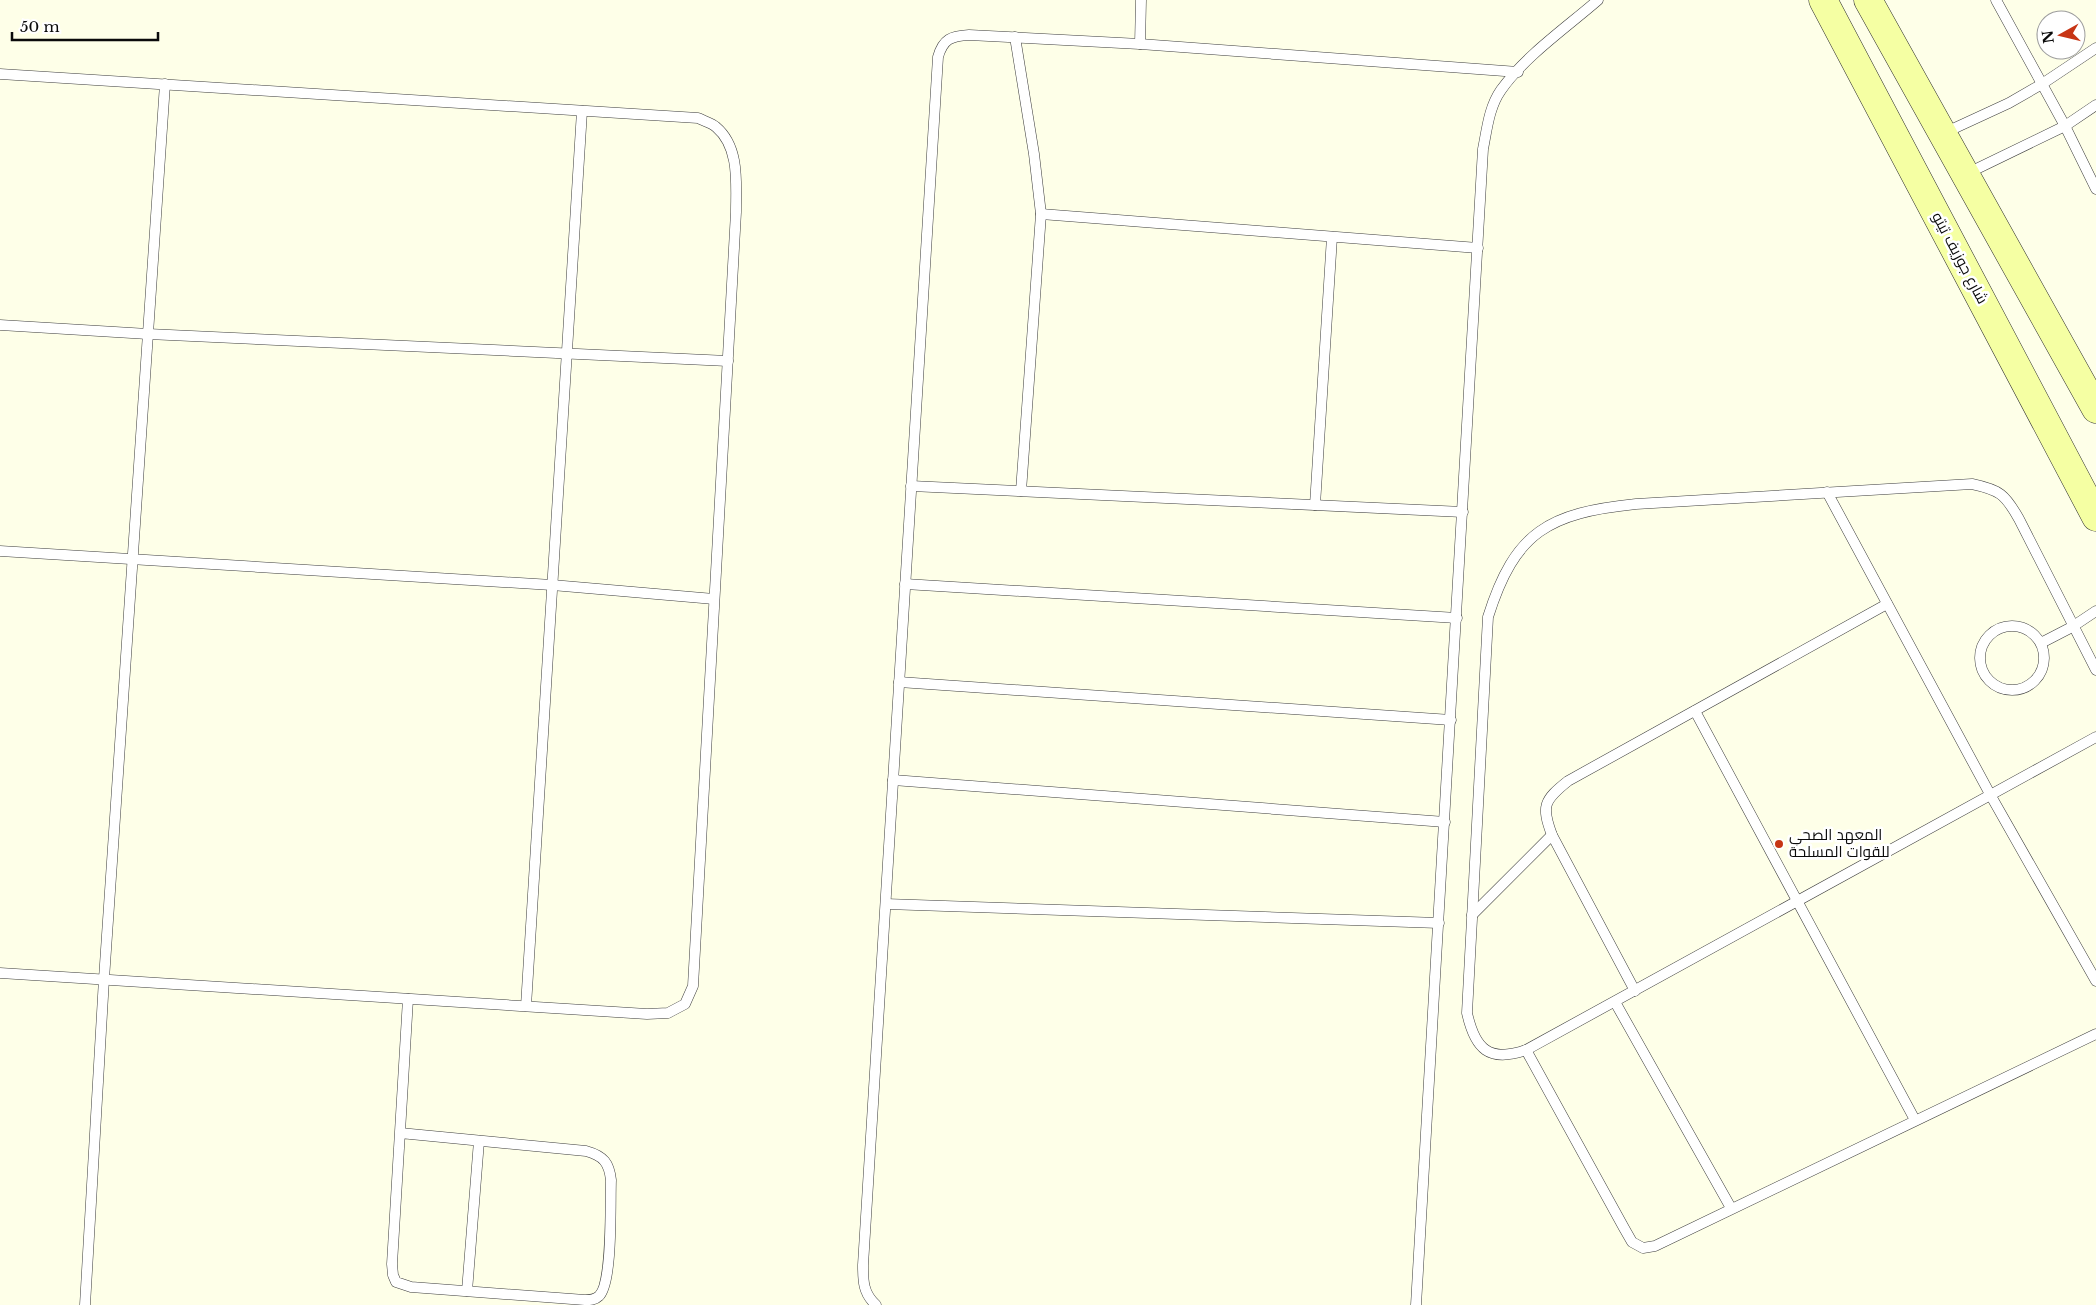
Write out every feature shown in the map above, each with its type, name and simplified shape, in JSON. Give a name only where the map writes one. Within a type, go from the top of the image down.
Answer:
[{"type":"main road","name":"شارع جوزيف تيتو","points":[[1823,0],[2096,516]]},
{"type":"main road","points":[[1868,0],[2096,409]]},
{"type":"lane","points":[[1140,44],[1141,0]]},
{"type":"lane","points":[[1416,1305],[1483,149],[1490,115],[1501,91],[1518,72],[1598,0]]},
{"type":"lane","points":[[1996,0],[2065,126],[2096,189]]},
{"type":"lane","points":[[876,1305],[868,1297],[863,1283],[863,1264],[938,57],[941,47],[946,40],[955,35],[1015,37],[1140,44],[1518,72]]},
{"type":"lane","points":[[1015,37],[1034,154],[1040,214],[1021,491]]},
{"type":"lane","points":[[1943,134],[2009,103],[2042,84],[2096,48]]},
{"type":"lane","points":[[0,74],[698,118],[716,126],[730,144],[736,171],[728,361],[693,986],[685,1004],[668,1013],[647,1014],[0,973]]},
{"type":"lane","points":[[85,1305],[104,979],[165,84]]},
{"type":"lane","points":[[1965,174],[2065,126],[2096,105]]},
{"type":"lane","points":[[526,1006],[582,111]]},
{"type":"lane","points":[[1040,214],[1478,248]]},
{"type":"lane","points":[[1315,505],[1332,237]]},
{"type":"lane","points":[[0,325],[148,334],[728,361]]},
{"type":"lane","points":[[2096,670],[2072,627],[2008,500],[1993,489],[1972,484],[1636,504],[1596,508],[1569,515],[1540,530],[1520,548],[1498,586],[1488,617],[1467,1013],[1471,1031],[1480,1046],[1494,1054],[1508,1056],[1526,1050],[2096,737]]},
{"type":"lane","points":[[911,486],[1463,512]]},
{"type":"lane","points":[[1827,492],[1991,796],[2096,981]]},
{"type":"lane","points":[[0,551],[133,561],[552,585],[714,599]]},
{"type":"lane","points":[[905,584],[1457,618]]},
{"type":"lane","points":[[1635,991],[1552,835],[1547,820],[1546,806],[1550,795],[1568,781],[1887,604]]},
{"type":"lane","points":[[2041,643],[2072,627],[2096,611]]},
{"type":"lane","points":[[2009,626],[2022,627],[2033,633],[2041,643],[2044,655],[2043,667],[2037,678],[2028,686],[2015,690],[2003,689],[1992,683],[1984,673],[1980,661],[1982,648],[1987,637],[1997,630],[2009,626]]},
{"type":"lane","points":[[899,682],[1451,720]]},
{"type":"lane","points":[[1695,711],[1915,1120]]},
{"type":"lane","points":[[893,780],[1445,822]]},
{"type":"lane","points":[[1472,915],[1552,835]]},
{"type":"lane","points":[[886,904],[1439,923]]},
{"type":"lane","points":[[400,1133],[586,1151],[596,1154],[604,1160],[609,1168],[611,1180],[607,1276],[605,1287],[599,1296],[592,1300],[467,1291],[402,1285],[396,1282],[392,1264],[408,999]]},
{"type":"lane","points":[[1615,1002],[1731,1208]]},
{"type":"lane","points":[[1526,1050],[1632,1242],[1643,1248],[1655,1246],[2096,1034]]},
{"type":"lane","points":[[467,1291],[479,1141]]},
{"type":"place","name":"المعهد الصحي للقوات المسلحة","points":[[1779,844]]}]
